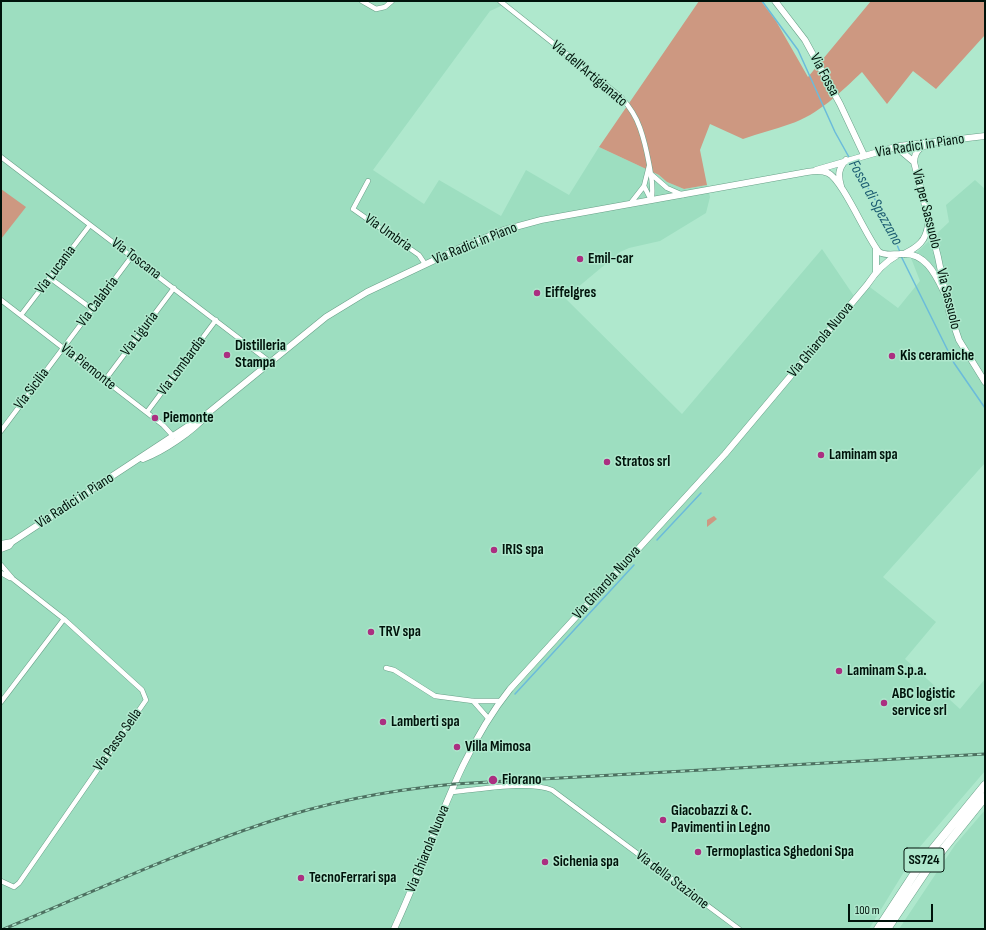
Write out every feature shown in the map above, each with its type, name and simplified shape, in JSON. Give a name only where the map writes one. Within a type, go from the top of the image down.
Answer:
[{"type":"highway","name":"SS724","points":[[887,929],[928,868],[981,797],[985,785]]},
{"type":"highway","name":"SS724","points":[[878,929],[922,862],[981,797]]},
{"type":"street","points":[[362,1],[376,9],[385,7],[392,1]]},
{"type":"street","name":"Via dell'Artigianato","points":[[500,1],[621,97],[632,110],[640,128],[652,174],[653,192],[651,200]]},
{"type":"street","name":"Via Fossa","points":[[775,1],[805,40],[840,104],[864,155]]},
{"type":"street","name":"Via Radici in Piano","points":[[208,413],[326,317],[367,292],[467,245],[510,228],[541,220],[811,172],[891,148],[985,136]]},
{"type":"street","points":[[891,148],[901,151],[914,162],[917,150],[921,146],[936,142]]},
{"type":"street","name":"Via Toscana","points":[[1,157],[270,362]]},
{"type":"street","points":[[842,189],[838,173],[843,162]]},
{"type":"street","name":"Via per Sassuolo","points":[[914,162],[928,224],[938,257]]},
{"type":"street","name":"Via dell'Artigianato","points":[[630,204],[644,186],[649,166]]},
{"type":"street","points":[[811,172],[829,173],[842,189],[876,248],[883,254],[891,257],[906,253],[923,241],[927,233],[928,224]]},
{"type":"street","name":"Via dell'Artigianato","points":[[652,174],[667,188],[682,195]]},
{"type":"street","name":"Via Umbria","points":[[368,181],[353,209],[419,255],[425,264]]},
{"type":"street","points":[[644,186],[651,200]]},
{"type":"street","name":"Via Lucania","points":[[21,315],[90,225]]},
{"type":"street","points":[[876,248],[876,272]]},
{"type":"street","points":[[906,253],[920,258],[928,264],[944,292]]},
{"type":"street","name":"Via Calabria","points":[[63,348],[132,256]]},
{"type":"street","name":"Via Ghiarola Nuova","points":[[394,929],[451,792],[472,747],[488,718],[501,701],[725,454],[867,286],[876,272],[891,257]]},
{"type":"street","name":"Via Sassuolo","points":[[938,257],[949,311],[960,340],[985,382]]},
{"type":"street","points":[[50,278],[92,309]]},
{"type":"street","name":"Via Liguria","points":[[105,380],[174,288]]},
{"type":"street","name":"Via Piemonte","points":[[1,300],[147,412],[163,425],[173,436]]},
{"type":"street","name":"Via Lombardia","points":[[147,412],[216,320]]},
{"type":"street","name":"Via Sicilia","points":[[1,431],[63,348]]},
{"type":"street","points":[[139,460],[156,453],[189,431],[200,423],[208,413]]},
{"type":"street","points":[[139,460],[208,413]]},
{"type":"street","points":[[156,453],[158,449],[171,440],[173,436],[189,431]]},
{"type":"street","name":"Via Radici in Piano","points":[[10,544],[139,460]]},
{"type":"street","points":[[1,544],[10,544]]},
{"type":"street","points":[[1,549],[10,544]]},
{"type":"street","points":[[1,553],[10,544]]},
{"type":"street","name":"Via Passo Sella","points":[[1,564],[2,571],[64,619],[142,690],[146,700],[23,877],[14,887],[1,881]]},
{"type":"street","points":[[1,702],[64,619]]},
{"type":"street","points":[[386,668],[394,670],[432,695],[473,701],[501,701]]},
{"type":"street","points":[[473,701],[488,718]]},
{"type":"street","name":"Via della Stazione","points":[[451,792],[529,786],[545,787],[552,790],[739,929]]},
{"type":"shaded area","points":[[1,1],[504,1],[501,6],[490,11],[373,170],[424,204],[439,180],[501,216],[526,170],[569,195],[599,147],[659,175],[667,182],[684,189],[707,185],[710,197],[706,213],[660,241],[629,248],[620,252],[565,298],[682,414],[822,249],[856,299],[867,285],[898,308],[920,281],[911,258],[949,222],[946,205],[975,180],[985,189],[985,463],[883,577],[936,622],[905,659],[960,709],[985,679],[985,771],[918,849],[869,929],[1,929]]},
{"type":"shaded area","points":[[699,1],[761,1],[776,21],[808,77],[871,1],[985,1],[985,35],[936,89],[913,71],[887,104],[862,72],[820,109],[800,120],[784,126],[743,139],[710,124],[700,150],[707,185],[684,189],[667,182],[659,175],[599,147]]},
{"type":"shaded area","points":[[1,189],[26,207],[1,239]]},
{"type":"shaded area","points":[[714,516],[717,519],[707,527],[707,520]]},
{"type":"shaded area","points":[[985,810],[985,929],[899,929],[955,845]]},
{"type":"waterway","name":"Fossa di Spezzano","points":[[762,1],[798,50],[835,132],[850,159]]},
{"type":"waterway","name":"Fossa di Spezzano","points":[[852,162],[884,214],[900,252]]},
{"type":"waterway","name":"Fossa di Spezzano","points":[[901,256],[954,363],[985,408]]},
{"type":"waterway","points":[[657,540],[701,493]]},
{"type":"waterway","points":[[515,694],[634,565]]},
{"type":"railway","points":[[4,929],[166,860],[265,823],[311,809],[383,793],[454,784],[985,754]]},
{"type":"place","name":"Emil-car","points":[[580,259]]},
{"type":"place","name":"Eiffelgres","points":[[537,293]]},
{"type":"place","name":"Distilleria Stampa","points":[[227,355]]},
{"type":"place","name":"Kis ceramiche","points":[[892,356]]},
{"type":"place","name":"Piemonte","points":[[155,418]]},
{"type":"place","name":"Laminam spa","points":[[821,455]]},
{"type":"place","name":"Stratos srl","points":[[607,462]]},
{"type":"place","name":"IRIS spa","points":[[494,550]]},
{"type":"place","name":"TRV spa","points":[[371,632]]},
{"type":"place","name":"Laminam S.p.a.","points":[[839,671]]},
{"type":"place","name":"ABC logistic service srl","points":[[884,703]]},
{"type":"place","name":"Lamberti spa","points":[[383,722]]},
{"type":"place","name":"Villa Mimosa","points":[[457,747]]},
{"type":"place","name":"Fiorano","points":[[493,780]]},
{"type":"place","name":"Giacobazzi & C. Pavimenti in Legno","points":[[663,820]]},
{"type":"place","name":"Termoplastica Sghedoni Spa","points":[[698,852]]},
{"type":"place","name":"Sichenia spa","points":[[545,862]]},
{"type":"place","name":"TecnoFerrari spa","points":[[301,878]]}]
